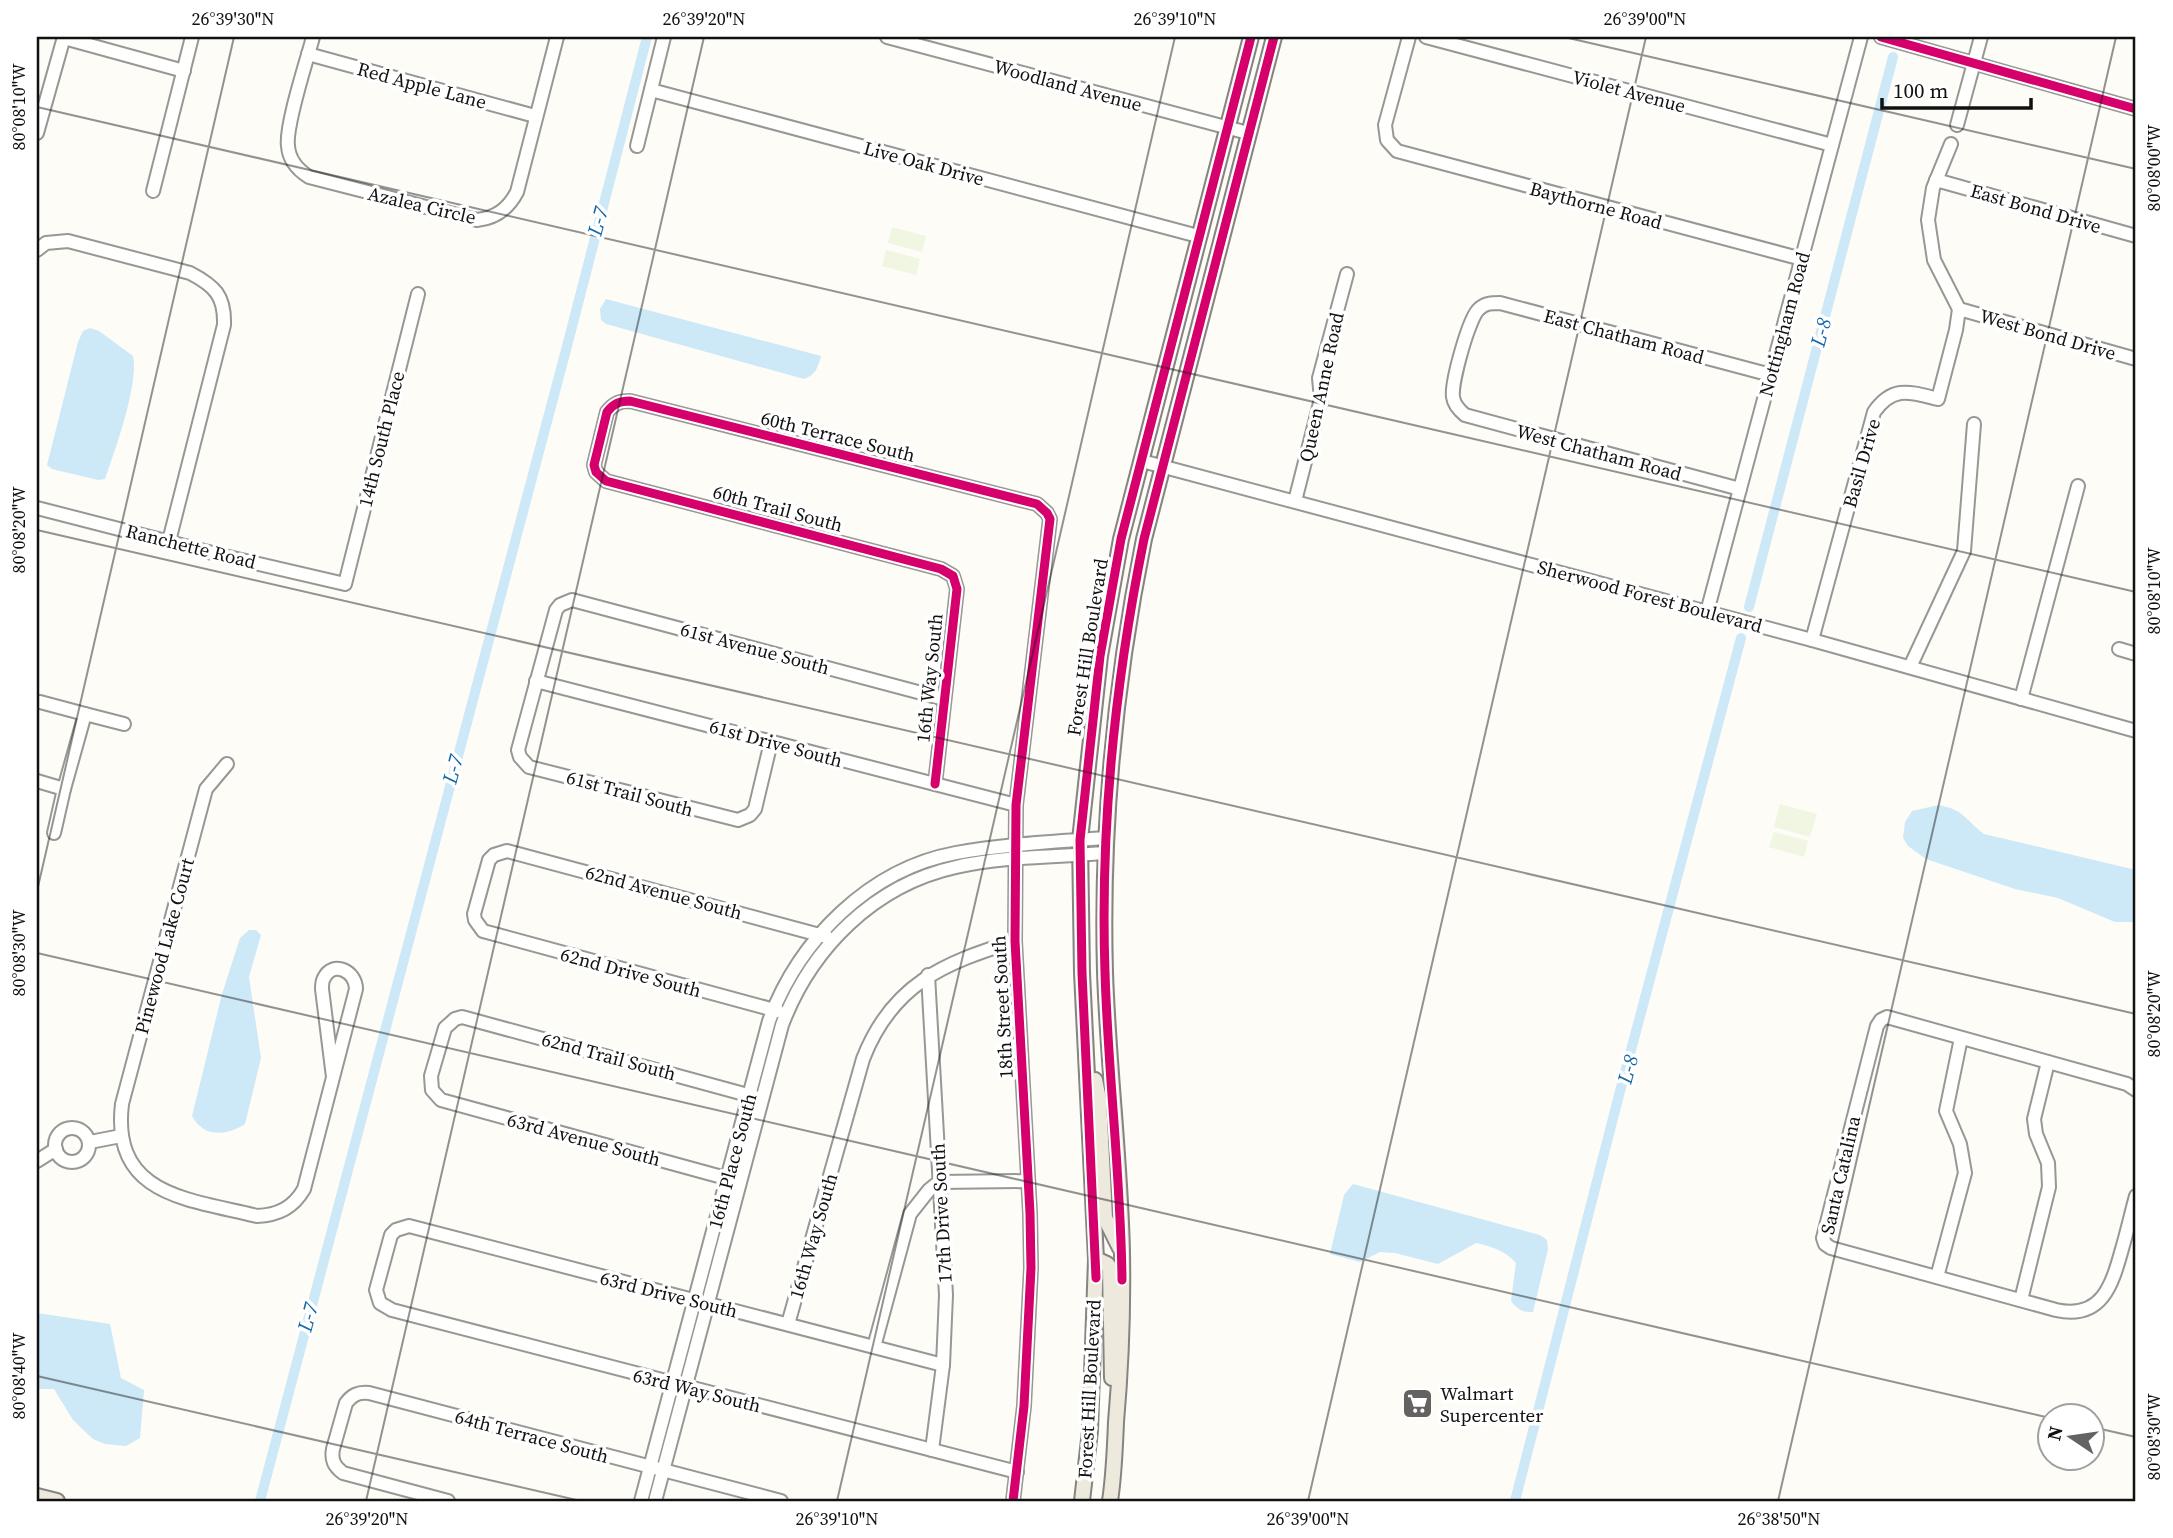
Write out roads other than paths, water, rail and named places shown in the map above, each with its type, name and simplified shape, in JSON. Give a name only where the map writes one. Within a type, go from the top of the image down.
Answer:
[{"type":"main road","name":"Forest Hill Boulevard","points":[[1082,1501],[1090,1431],[1096,1259],[1080,848],[1093,711],[1104,629],[1121,539],[1251,37]]},
{"type":"main road","name":"Forest Hill Boulevard","points":[[1110,1501],[1122,1332],[1122,1251],[1105,973],[1105,846],[1115,712],[1122,656],[1139,566],[1162,467],[1274,37]]},
{"type":"main road","points":[[1087,1060],[1092,1066],[1099,1100],[1105,1218],[1122,1251]]},
{"type":"main road","points":[[1096,1259],[1110,1268],[1111,1360],[1116,1432]]},
{"type":"main road","points":[[37,1496],[57,1501]]},
{"type":"street","points":[[153,191],[192,37]]},
{"type":"street","name":"Azalea Circle","points":[[313,37],[288,134],[291,159],[299,169],[309,177],[470,220],[492,217],[504,210],[517,192],[557,37]]},
{"type":"street","points":[[637,146],[664,37]]},
{"type":"street","name":"Woodland Avenue","points":[[887,37],[1248,133]]},
{"type":"street","name":"Baythorne Road","points":[[1409,37],[1385,125],[1387,140],[1391,146],[1404,153],[1802,259]]},
{"type":"street","name":"Violet Avenue","points":[[1426,37],[1832,145]]},
{"type":"street","name":"Nottingham Road","points":[[1707,611],[1861,37]]},
{"type":"street","points":[[1881,37],[2136,109]]},
{"type":"street","points":[[1957,125],[1981,37]]},
{"type":"street","points":[[37,133],[64,38],[184,71]]},
{"type":"street","name":"Red Apple Lane","points":[[308,54],[535,116]]},
{"type":"street","name":"Live Oak Drive","points":[[651,90],[1198,236]]},
{"type":"street","points":[[1951,144],[1929,204],[1928,228],[1940,275],[1959,309]]},
{"type":"street","name":"East Bond Drive","points":[[1936,180],[2136,236]]},
{"type":"street","points":[[37,250],[46,243],[68,241],[190,273],[209,283],[220,297],[225,310],[224,325],[169,541]]},
{"type":"street","name":"Queen Anne Road","points":[[1295,501],[1321,399],[1319,378],[1347,274]]},
{"type":"street","name":"14th South Place","points":[[345,584],[418,294]]},
{"type":"street","name":"East Chatham Road","points":[[1459,410],[1453,389],[1471,321],[1479,309],[1492,303],[1771,375]]},
{"type":"street","name":"West Bond Drive","points":[[1959,309],[2136,359]]},
{"type":"street","name":"Basil Drive","points":[[1812,640],[1874,412],[1885,399],[1899,393],[1914,393],[1938,399],[1959,309]]},
{"type":"street","name":"60th Terrace South","points":[[617,402],[630,401],[1037,504],[1047,513]]},
{"type":"street","name":"60th Trail South","points":[[617,402],[607,412],[595,458],[596,471],[606,481],[941,569],[953,576]]},
{"type":"street","name":"West Chatham Road","points":[[1459,410],[1471,418],[1740,489]]},
{"type":"street","points":[[1910,667],[1964,551],[1974,424]]},
{"type":"street","name":"Sherwood Forest Boulevard","points":[[1142,461],[1707,611],[2136,731]]},
{"type":"street","points":[[2021,699],[2078,486]]},
{"type":"street","name":"Ranchette Road","points":[[37,508],[345,584]]},
{"type":"street","name":"18th Street South","points":[[1013,1501],[1029,1333],[1031,1254],[1015,941],[1016,805],[1050,526],[1047,513]]},
{"type":"street","name":"16th Way South","points":[[935,784],[957,589],[953,576]]},
{"type":"street","name":"61st Avenue South","points":[[536,681],[556,610],[566,601],[579,600],[944,699]]},
{"type":"street","points":[[2119,649],[2136,654]]},
{"type":"street","name":"61st Drive South","points":[[536,681],[1016,805]]},
{"type":"street","name":"61st Trail South","points":[[536,681],[519,743],[520,757],[529,767],[731,820],[745,818],[755,809],[771,742]]},
{"type":"street","points":[[40,702],[124,724]]},
{"type":"street","points":[[54,833],[85,714]]},
{"type":"street","name":"Pinewood Lake Court","points":[[227,764],[206,789],[122,1104],[121,1136],[135,1168],[146,1180],[167,1194],[257,1216],[270,1215],[297,1201],[303,1189],[333,1077],[356,989],[356,980],[350,972],[340,969],[330,971],[324,977],[321,989],[333,1077]]},
{"type":"street","points":[[37,781],[64,789]]},
{"type":"street","name":"16th Place South","points":[[756,1097],[786,1014],[811,966],[834,939],[906,878],[955,853],[1016,845],[1080,848]]},
{"type":"street","name":"16th Place South","points":[[641,1501],[656,1469],[679,1386],[756,1097],[773,1010],[800,959],[819,934],[846,908],[869,891],[906,878],[958,867],[1105,846]]},
{"type":"street","name":"62nd Avenue South","points":[[494,855],[507,851],[834,939]]},
{"type":"street","name":"62nd Drive South","points":[[494,855],[486,866],[474,914],[478,927],[490,934],[786,1014]]},
{"type":"street","name":"16th Way South","points":[[788,1324],[865,1052],[875,1032],[892,1007],[928,975],[967,956],[1015,941]]},
{"type":"street","name":"17th Drive South","points":[[928,975],[946,1295],[943,1366],[932,1450]]},
{"type":"street","name":"Santa Catalina","points":[[2136,1090],[2127,1084],[1887,1017],[1877,1026],[1823,1238],[1825,1244],[1831,1248],[2071,1312],[2086,1309],[2099,1301],[2109,1289],[2136,1196]]},
{"type":"street","name":"62nd Trail South","points":[[455,1019],[469,1018],[756,1097]]},
{"type":"street","name":"63rd Avenue South","points":[[455,1019],[446,1028],[431,1076],[432,1090],[441,1100],[734,1180]]},
{"type":"street","points":[[1937,1277],[1965,1173],[1960,1144],[1946,1111],[1961,1038]]},
{"type":"street","points":[[2021,1300],[2049,1187],[2049,1163],[2036,1134],[2034,1119],[2048,1062]]},
{"type":"street","points":[[69,1128],[80,1129],[90,1142],[85,1157],[76,1162],[66,1161],[56,1149],[55,1143],[60,1133],[69,1128]]},
{"type":"street","points":[[90,1142],[121,1136]]},
{"type":"street","points":[[37,1161],[56,1149]]},
{"type":"street","points":[[874,1347],[909,1214],[918,1202],[940,1182],[1028,1181]]},
{"type":"street","name":"63rd Drive South","points":[[380,1303],[376,1290],[388,1241],[396,1230],[409,1226],[943,1366]]},
{"type":"street","name":"63rd Way South","points":[[380,1303],[391,1310],[1017,1472]]},
{"type":"street","name":"64th Terrace South","points":[[448,1501],[343,1473],[334,1463],[332,1449],[345,1404],[355,1394],[362,1392],[781,1501]]},
{"type":"street","name":"16th Place South","points":[[655,1501],[656,1469]]},
{"type":"water","points":[[606,299],[821,356],[814,373],[804,379],[606,324],[601,320],[600,309]]},
{"type":"water","points":[[90,328],[99,331],[133,356],[134,368],[120,435],[105,479],[98,480],[52,469],[47,465],[78,342],[83,331]]},
{"type":"water","points":[[1939,805],[1960,813],[1984,834],[2136,870],[2136,922],[2115,922],[2058,898],[2015,889],[1926,859],[1908,846],[1903,838],[1905,822],[1912,811]]},
{"type":"water","points":[[249,930],[256,930],[261,935],[249,977],[261,1058],[245,1124],[230,1131],[216,1133],[203,1128],[192,1116],[222,994],[240,938]]},
{"type":"water","points":[[1353,1184],[1540,1235],[1547,1240],[1548,1249],[1533,1312],[1520,1310],[1511,1301],[1516,1263],[1503,1252],[1488,1246],[1476,1243],[1438,1264],[1395,1253],[1380,1252],[1360,1262],[1330,1254],[1344,1195]]},
{"type":"water","points":[[37,1313],[110,1324],[121,1378],[144,1390],[140,1438],[126,1446],[105,1444],[93,1439],[73,1420],[54,1389],[37,1389]]},
{"type":"waterway","name":"L-7","points":[[260,1501],[647,37]]},
{"type":"waterway","name":"L-8","points":[[1749,607],[1893,57]]},
{"type":"waterway","name":"L-8","points":[[1515,1501],[1619,1095],[1741,638]]},
{"type":"place","name":"Walmart Supercenter","points":[[1417,1404]]}]
